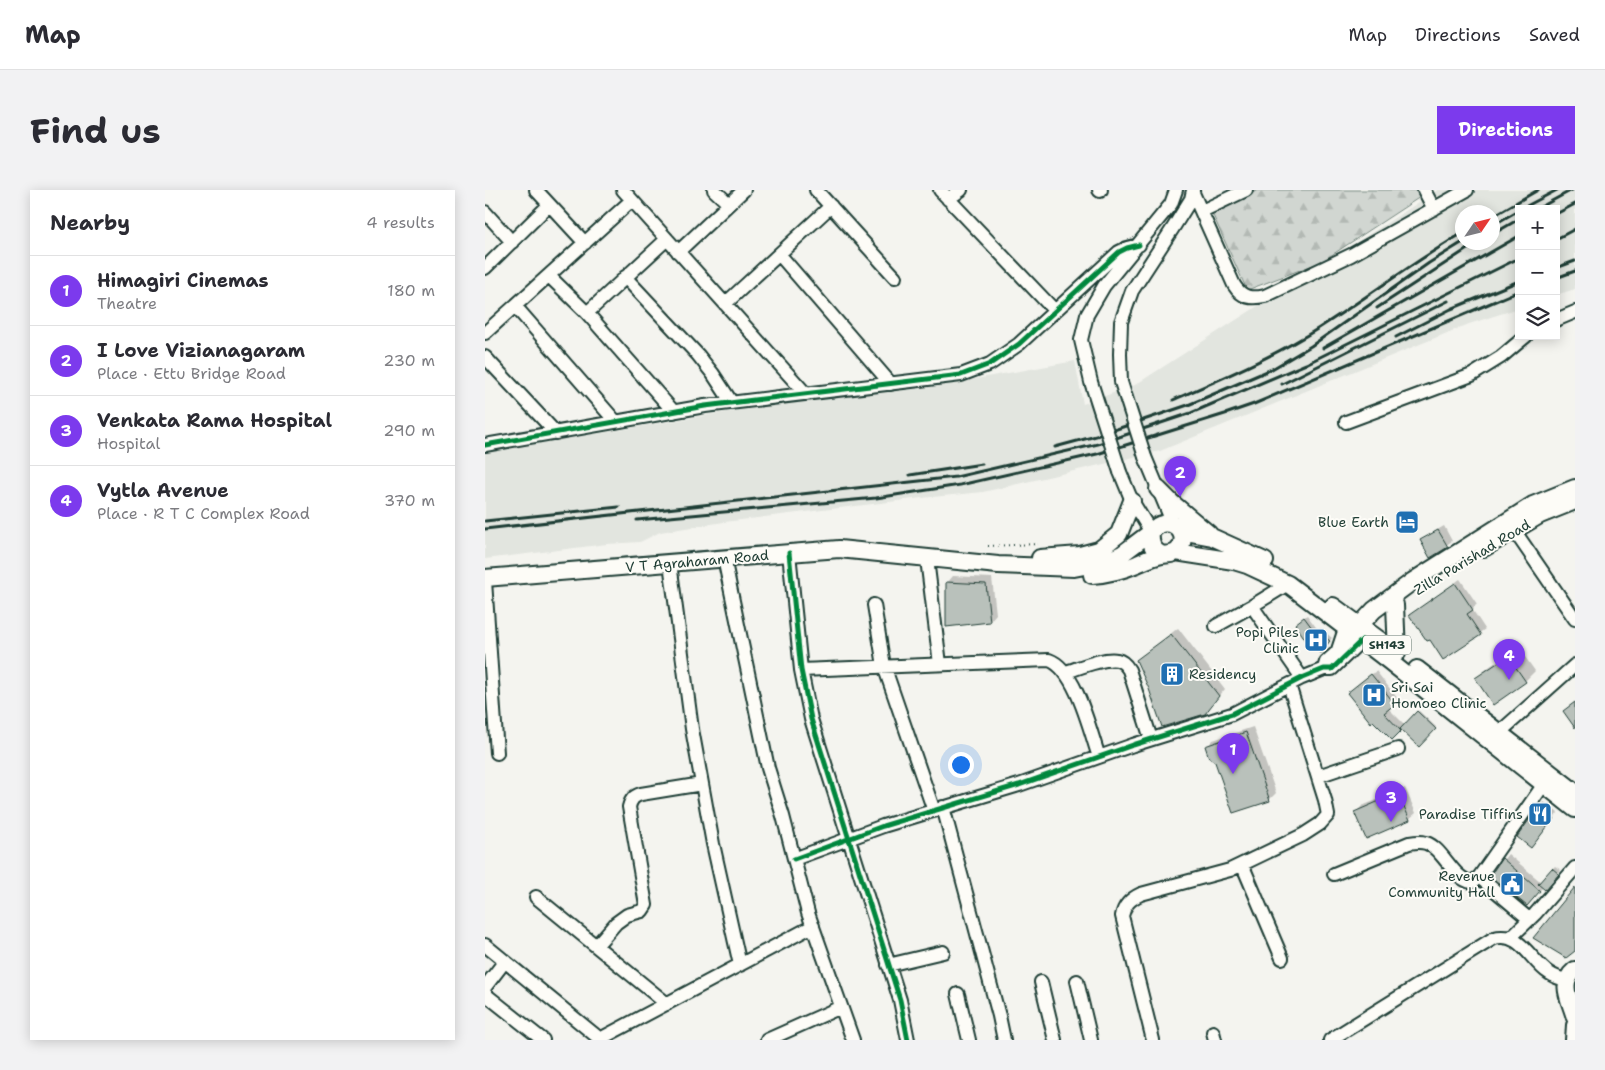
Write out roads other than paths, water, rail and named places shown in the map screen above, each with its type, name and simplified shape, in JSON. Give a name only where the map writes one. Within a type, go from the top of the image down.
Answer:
[{"type":"main road","name":"Zilla Parishad Road","points":[[1393,600],[1511,525],[1533,505],[1575,488]]},
{"type":"main road","points":[[1159,489],[1172,503],[1212,537]]},
{"type":"main road","points":[[998,565],[1052,556],[1080,555],[1099,550],[1119,534],[1132,501]]},
{"type":"main road","name":"Zilla Parishad Road","points":[[1511,525],[1575,501]]},
{"type":"main road","points":[[998,565],[1074,568],[1105,562],[1165,528]]},
{"type":"main road","points":[[998,565],[1053,577],[1100,574],[1169,553],[1182,544],[1182,535],[1165,528]]},
{"type":"main road","points":[[1165,528],[1151,545],[1157,553],[1169,553]]},
{"type":"main road","name":"SH143","points":[[1165,528],[1212,537],[1265,561],[1304,584],[1575,808]]},
{"type":"main road","name":"V T Agraharam Road","points":[[485,580],[839,549],[998,565]]},
{"type":"main road","name":"SH143","points":[[1169,553],[1234,561],[1288,584],[1397,653],[1575,792]]},
{"type":"main road","points":[[1324,599],[1344,607],[1357,608],[1393,600]]},
{"type":"main road","points":[[1340,650],[1361,630],[1374,610],[1393,600]]},
{"type":"main road","points":[[1393,600],[1397,653]]},
{"type":"main road","points":[[1571,975],[1566,987],[1567,998],[1575,1018]]},
{"type":"main road","points":[[1574,1040],[1575,1025]]},
{"type":"street","points":[[535,190],[585,243]]},
{"type":"street","points":[[623,190],[806,394]]},
{"type":"street","points":[[714,190],[729,204]]},
{"type":"street","points":[[678,252],[744,190]]},
{"type":"street","points":[[816,190],[895,277]]},
{"type":"street","points":[[960,190],[944,195],[1055,311]]},
{"type":"street","points":[[1165,528],[1132,501],[1120,472],[1091,382],[1081,340],[1087,315],[1104,286],[1171,204],[1176,190]]},
{"type":"street","points":[[1202,211],[1246,190]]},
{"type":"street","points":[[1424,190],[1434,209]]},
{"type":"street","points":[[1193,192],[1233,285],[1242,295],[1255,298],[1265,296],[1351,255],[1467,190]]},
{"type":"street","points":[[1165,528],[1159,489],[1145,457],[1121,382],[1121,322],[1132,291],[1173,228],[1193,192]]},
{"type":"street","points":[[485,333],[632,200]]},
{"type":"street","points":[[485,268],[549,205]]},
{"type":"street","points":[[725,304],[831,206]]},
{"type":"street","points":[[485,212],[512,242]]},
{"type":"street","points":[[587,313],[667,239]]},
{"type":"street","points":[[485,445],[731,403],[961,376],[990,364],[1019,344],[1119,252],[1139,245]]},
{"type":"street","points":[[779,254],[891,384]]},
{"type":"street","points":[[549,276],[587,313],[674,412]]},
{"type":"street","points":[[625,277],[698,355],[713,374],[731,403]]},
{"type":"street","points":[[515,306],[616,422]]},
{"type":"street","points":[[1560,318],[1575,312]]},
{"type":"street","points":[[1346,422],[1472,375],[1501,357],[1521,340]]},
{"type":"street","points":[[485,356],[556,433]]},
{"type":"street","points":[[1511,525],[1575,619]]},
{"type":"street","points":[[789,553],[801,670],[811,719],[889,965],[908,1040]]},
{"type":"street","points":[[724,558],[768,768],[783,816],[808,913],[853,1040]]},
{"type":"street","points":[[927,558],[940,664]]},
{"type":"street","points":[[670,563],[692,729],[713,844],[740,965]]},
{"type":"street","points":[[485,580],[497,753]]},
{"type":"street","points":[[1217,626],[1288,584]]},
{"type":"street","points":[[874,605],[884,666],[939,809],[999,1016],[1004,1040]]},
{"type":"street","points":[[1252,606],[1302,678]]},
{"type":"street","points":[[794,859],[883,826],[1019,785],[1151,739],[1232,714],[1302,678],[1324,669],[1332,669],[1361,630]]},
{"type":"street","points":[[1324,669],[1326,662],[1340,650]]},
{"type":"street","points":[[801,670],[1042,659],[1054,661],[1066,672],[1072,682],[1099,757]]},
{"type":"street","points":[[1066,672],[1109,659],[1123,662],[1129,670],[1151,739]]},
{"type":"street","points":[[1499,732],[1575,665]]},
{"type":"street","points":[[1153,1040],[1122,916],[1123,909],[1128,902],[1141,894],[1230,870],[1303,835],[1326,819],[1328,815],[1318,776],[1289,685]]},
{"type":"street","points":[[1318,776],[1399,750]]},
{"type":"street","points":[[596,946],[617,923],[627,915],[642,911],[646,905],[629,806],[630,802],[636,796],[702,784]]},
{"type":"street","points":[[1334,874],[1409,843],[1419,842],[1430,845],[1463,878],[1472,882],[1479,877],[1544,784]]},
{"type":"street","points":[[1242,864],[1282,958]]},
{"type":"street","points":[[1510,938],[1575,868]]},
{"type":"street","points":[[1479,877],[1529,919]]},
{"type":"street","points":[[536,897],[667,1004]]},
{"type":"street","points":[[485,945],[600,1040],[813,926]]},
{"type":"street","points":[[1330,1040],[1493,938],[1502,936],[1519,942],[1549,973],[1571,975]]},
{"type":"street","points":[[889,965],[943,952]]},
{"type":"street","points":[[485,987],[505,961]]},
{"type":"street","points":[[1077,981],[1091,1040]]},
{"type":"street","points":[[1041,982],[1055,1040]]},
{"type":"street","points":[[485,994],[543,1040]]},
{"type":"street","points":[[958,994],[969,1040]]},
{"type":"street","points":[[776,1038],[841,1007]]},
{"type":"railway","points":[[1500,212],[1538,190]]},
{"type":"railway","points":[[1529,205],[1557,190]]},
{"type":"railway","points":[[1544,205],[1572,190]]},
{"type":"railway","points":[[1560,212],[1575,204]]},
{"type":"railway","points":[[1500,221],[1515,212]]},
{"type":"railway","points":[[1500,230],[1515,221]]},
{"type":"railway","points":[[1560,237],[1575,229]]},
{"type":"railway","points":[[1173,400],[1247,367],[1302,339],[1455,238]]},
{"type":"railway","points":[[1323,348],[1515,238]]},
{"type":"railway","points":[[1055,447],[1096,436],[1188,405],[1272,369],[1311,346],[1429,263],[1455,247]]},
{"type":"railway","points":[[1377,308],[1466,250]]},
{"type":"railway","points":[[485,529],[956,477],[1098,444],[1191,413],[1306,364],[1515,260]]},
{"type":"railway","points":[[1560,267],[1575,261]]},
{"type":"railway","points":[[1560,277],[1575,271]]},
{"type":"railway","points":[[1396,337],[1451,309],[1515,283]]},
{"type":"railway","points":[[637,520],[876,498],[960,485],[1097,454],[1254,404],[1515,293]]},
{"type":"railway","points":[[1282,384],[1448,301]]},
{"type":"railway","points":[[910,475],[982,464]]},
{"type":"railway","points":[[485,521],[619,507]]},
{"type":"place","name":"I Love Vizianagaram","points":[[1180,497]]},
{"type":"place","name":"Blue Earth","points":[[1407,522]]},
{"type":"place","name":"Popi Piles Clinic","points":[[1316,640]]},
{"type":"place","name":"Residency","points":[[1172,674]]},
{"type":"place","name":"Vytla Avenue","points":[[1509,680]]},
{"type":"place","name":"Sri Sai Homoeo Clinic","points":[[1374,695]]},
{"type":"place","name":"Himagiri Cinemas","points":[[1233,774]]},
{"type":"place","name":"Paradise Tiffins","points":[[1540,814]]},
{"type":"place","name":"Venkata Rama Hospital","points":[[1391,822]]},
{"type":"place","name":"Revenue Community Hall","points":[[1512,884]]}]
